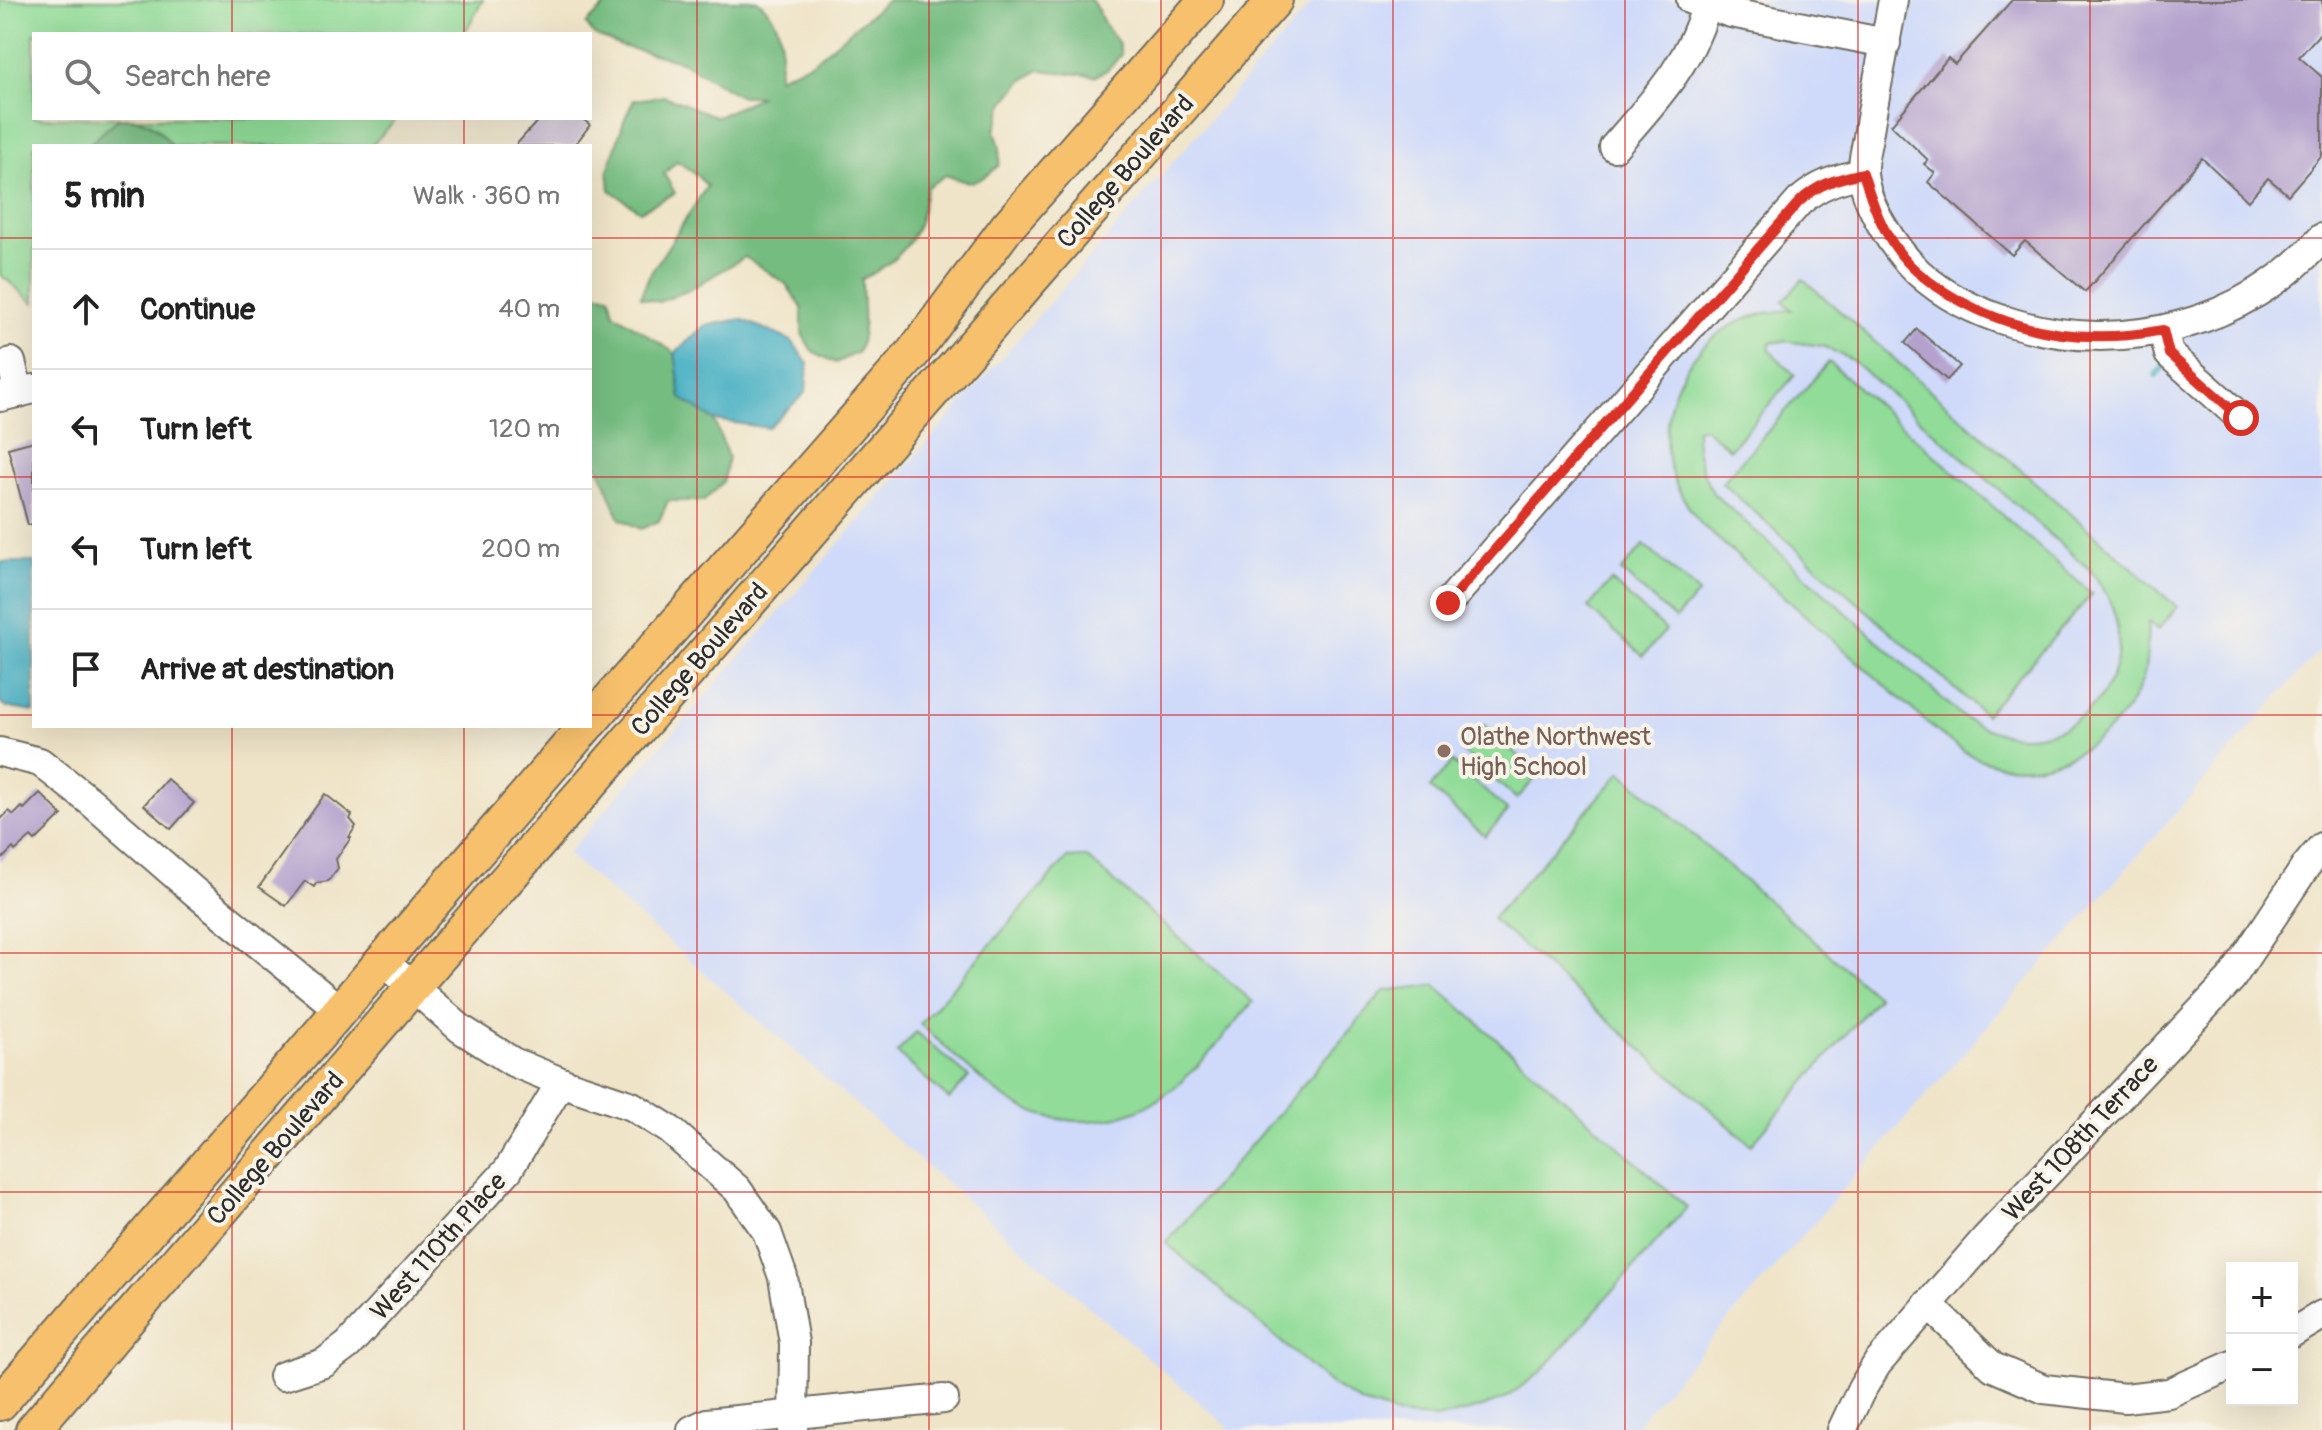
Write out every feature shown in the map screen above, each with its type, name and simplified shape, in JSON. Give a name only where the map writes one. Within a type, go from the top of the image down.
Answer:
[{"type":"main road","name":"College Boulevard","points":[[592,719],[913,353],[1007,227],[1206,0]]},
{"type":"main road","name":"College Boulevard","points":[[33,1430],[414,986],[1275,0]]},
{"type":"main road","name":"College Boulevard","points":[[0,1403],[585,728]]},
{"type":"street","points":[[1893,0],[1863,173],[1882,227],[1902,257],[1926,280],[1965,304],[1991,317],[2060,335],[2120,337],[2163,330],[2210,316],[2267,287],[2322,238]]},
{"type":"street","points":[[1614,147],[1673,79],[1685,60],[1702,2],[1731,13],[1886,43]]},
{"type":"street","points":[[1448,603],[1799,202],[1826,181],[1863,173]]},
{"type":"street","points":[[2163,330],[2169,354],[2241,418]]},
{"type":"street","points":[[11,362],[18,393]]},
{"type":"street","points":[[0,752],[40,762],[340,1010]]},
{"type":"street","name":"West 108th Terrace","points":[[1842,1430],[1877,1364],[1986,1238],[2231,979],[2322,847]]},
{"type":"street","points":[[383,961],[461,1029],[513,1062],[632,1106],[670,1130],[737,1189],[767,1232],[783,1277],[794,1343],[792,1422]]},
{"type":"street","name":"West 110th Place","points":[[283,1376],[324,1363],[348,1345],[508,1170],[561,1082]]},
{"type":"street","points":[[1928,1304],[1993,1367],[2044,1389],[2125,1398],[2169,1393],[2226,1368]]},
{"type":"street","points":[[2298,1329],[2322,1315]]},
{"type":"street","points":[[692,1430],[707,1423],[792,1422],[944,1399]]},
{"type":"shaded area","name":"Olathe Northwest High School","points":[[1315,0],[2322,0],[2322,647],[1631,1430],[1231,1430],[567,854]]},
{"type":"green space","points":[[0,0],[483,0],[465,32],[32,32],[32,120],[395,120],[373,144],[32,144],[32,301],[0,274]]},
{"type":"green space","points":[[605,0],[757,0],[773,17],[780,35],[778,77],[813,62],[888,0],[1091,0],[1117,40],[1121,55],[1107,70],[1096,76],[1039,70],[1021,82],[1004,103],[995,131],[1000,147],[999,165],[974,181],[962,181],[946,175],[927,187],[911,240],[893,260],[862,279],[861,343],[858,352],[836,363],[812,351],[802,334],[802,308],[786,284],[745,257],[687,291],[659,302],[640,297],[649,276],[707,186],[677,161],[664,174],[675,193],[640,211],[610,190],[608,170],[634,100],[665,96],[717,117],[761,96],[739,96],[681,61],[621,46],[594,35],[586,24],[604,7]]},
{"type":"green space","points":[[117,120],[140,120],[161,132],[170,144],[89,144]]},
{"type":"green space","points":[[1803,279],[2177,607],[2158,630],[2148,622],[2143,678],[2132,701],[2098,739],[2054,762],[2029,766],[2004,766],[1971,755],[1947,740],[1695,517],[1676,485],[1668,459],[1666,436],[1675,391],[1684,371],[1714,337],[1755,316],[1792,310],[1783,301]],"holes":[[[1785,341],[1823,346],[1852,360],[2090,570],[2112,606],[2118,642],[2112,675],[2096,703],[2070,724],[2039,735],[2003,734],[1964,718],[1713,493],[1700,462],[1696,429],[1704,428],[1730,449],[1795,375],[1770,351],[1770,343]]]},
{"type":"green space","points":[[592,287],[596,293],[610,296],[614,313],[675,353],[681,397],[714,420],[728,457],[723,482],[704,501],[668,501],[659,521],[641,529],[620,519],[599,467],[592,461]]},
{"type":"green space","points":[[1829,362],[2092,594],[1985,715],[1722,483]]},
{"type":"green space","points":[[1644,545],[1699,593],[1675,619],[1621,571]]},
{"type":"green space","points":[[1611,581],[1666,630],[1643,656],[1588,608]]},
{"type":"green space","points":[[1484,725],[1539,774],[1517,799],[1462,751]]},
{"type":"green space","points":[[1452,762],[1508,811],[1485,836],[1430,788]]},
{"type":"green space","points":[[1621,772],[1878,997],[1751,1145],[1492,919]]},
{"type":"green space","points":[[1086,857],[1253,1002],[1198,1065],[1158,1100],[1134,1112],[1108,1119],[1078,1121],[1042,1115],[1016,1105],[986,1083],[920,1024],[1067,858]]},
{"type":"green space","points":[[1435,985],[1687,1207],[1541,1372],[1504,1399],[1436,1418],[1403,1416],[1362,1403],[1330,1384],[1166,1243],[1384,991]]},
{"type":"green space","points":[[916,1032],[969,1077],[949,1099],[897,1053]]},
{"type":"water","points":[[741,319],[792,341],[808,364],[806,392],[768,428],[714,420],[681,398],[675,353],[704,326]]},
{"type":"water","points":[[0,562],[32,562],[32,712],[5,707],[0,703]]},
{"type":"building","points":[[2012,0],[2322,0],[2322,31],[2299,57],[2322,77],[2322,156],[2288,195],[2268,178],[2248,201],[2202,158],[2085,292],[2025,241],[2012,255],[1928,182],[1935,173],[1924,164],[1928,160],[1891,125],[1948,58],[1955,64]]},
{"type":"building","points":[[538,120],[584,120],[590,125],[576,144],[517,144]]},
{"type":"building","points":[[1917,329],[1960,366],[1947,380],[1905,343]]},
{"type":"building","points":[[32,442],[32,525],[28,525],[8,448]]},
{"type":"building","points":[[167,779],[194,803],[171,829],[144,805]]},
{"type":"building","points":[[40,793],[62,815],[35,841],[31,837],[0,861],[0,820],[9,811],[14,815],[22,807],[24,809]]},
{"type":"building","points":[[325,794],[352,815],[350,819],[356,826],[336,859],[338,868],[328,881],[316,883],[314,887],[305,881],[286,906],[259,887]]},
{"type":"waterway","points":[[2156,375],[2163,367]]},
{"type":"place","name":"Olathe Northwest High School","points":[[1444,751]]},
{"type":"route","points":[[1448,603],[1799,202],[1826,181],[1863,173],[1882,227],[1902,257],[1926,280],[1965,304],[1991,317],[2060,335],[2131,336],[2163,330],[2169,354],[2241,418]]}]
